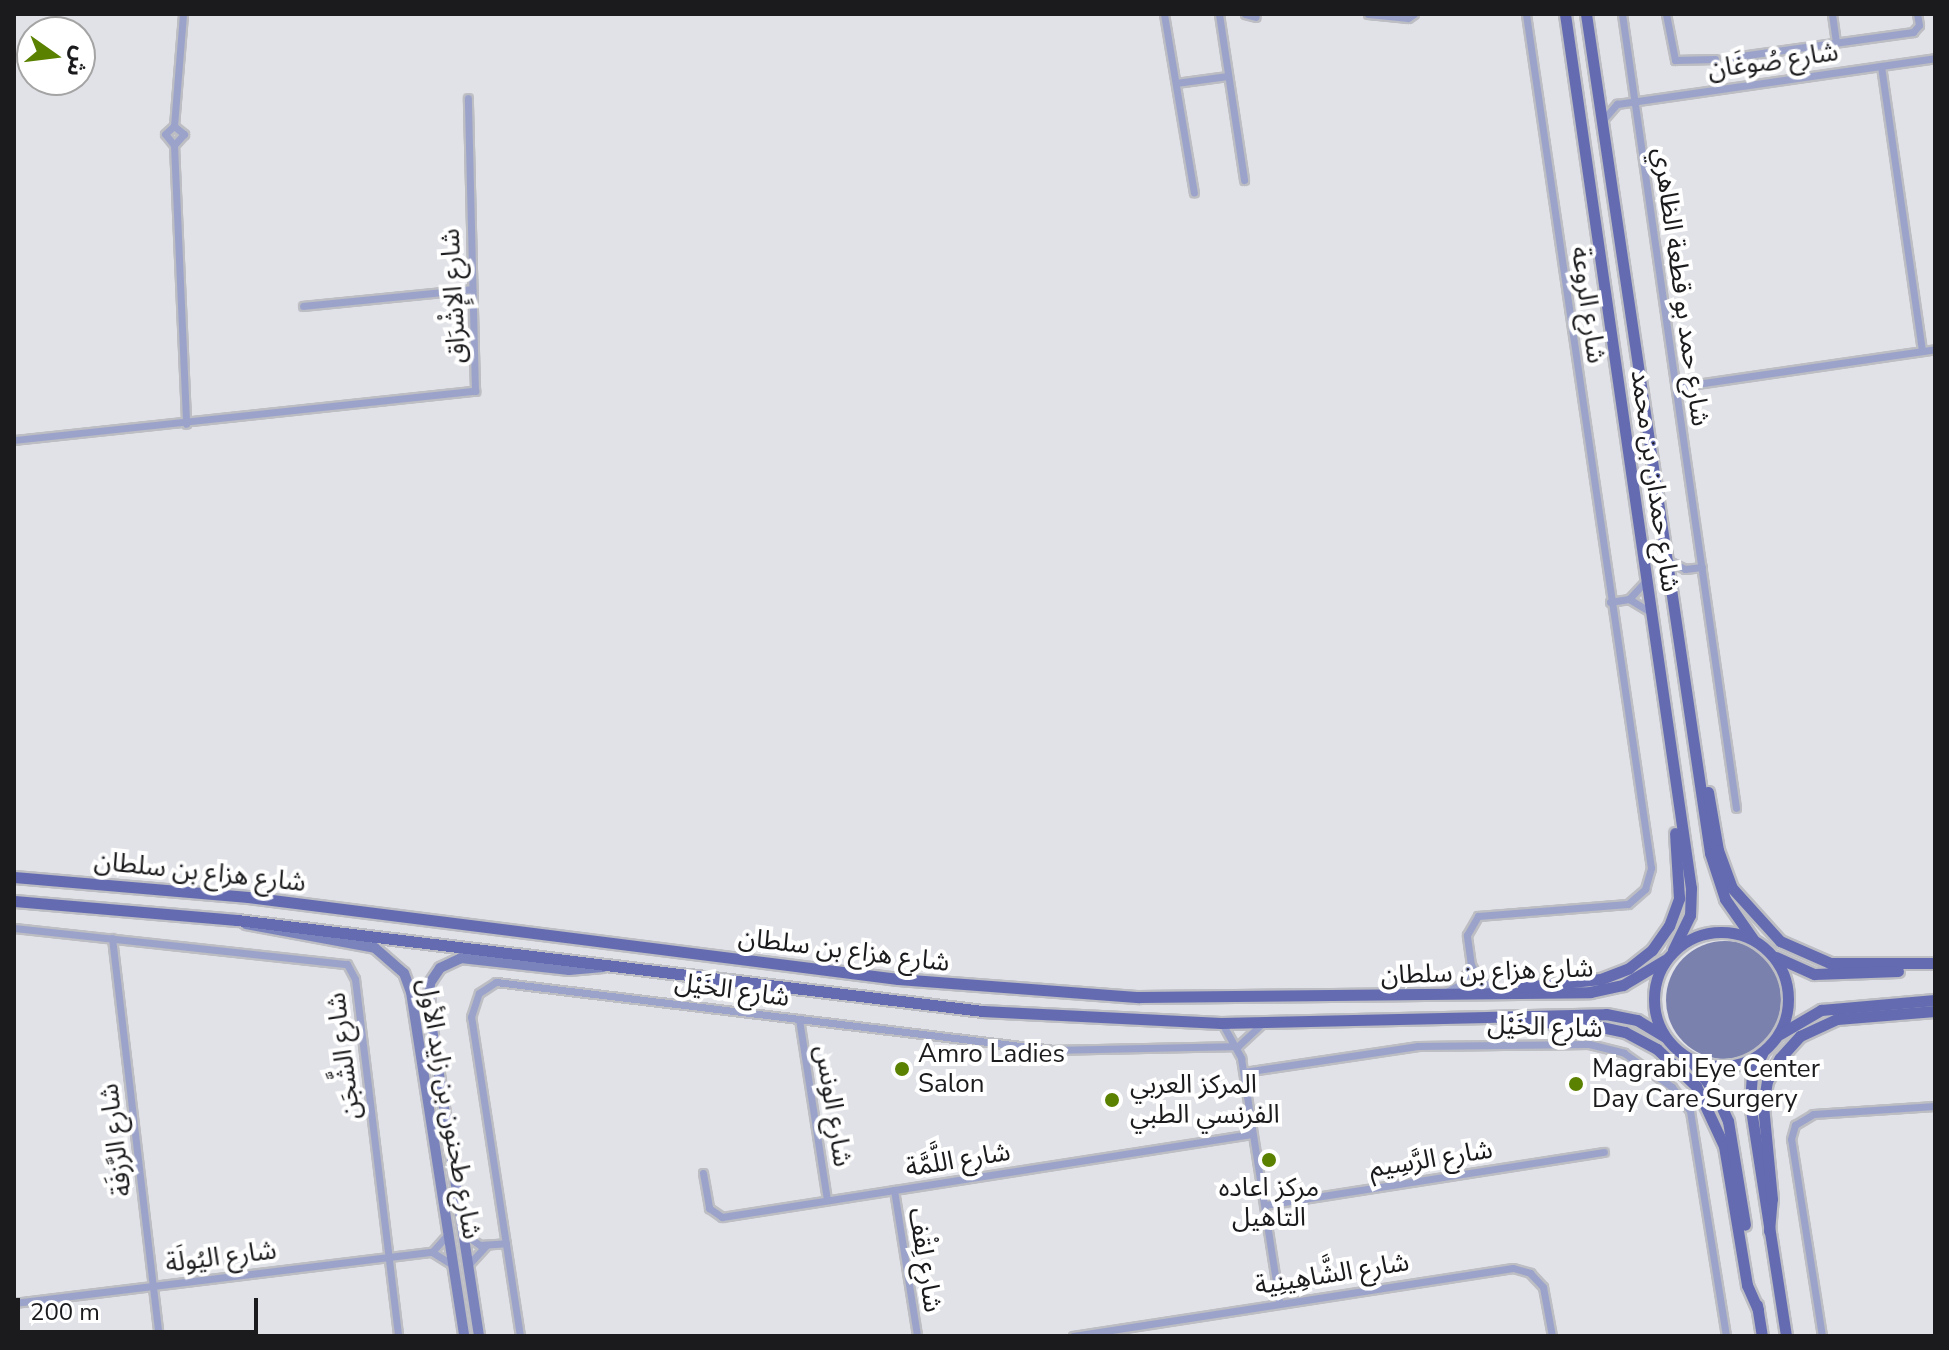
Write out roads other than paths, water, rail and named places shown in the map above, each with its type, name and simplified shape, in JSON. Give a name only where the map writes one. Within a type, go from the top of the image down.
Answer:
[{"type":"main road","name":"شارع حمدان بن محمد","points":[[1565,14],[1691,901],[1686,927],[1673,950]]},
{"type":"main road","name":"شارع حمدان بن محمد","points":[[1586,14],[1691,738],[1716,877],[1753,939]]},
{"type":"main road","points":[[1691,738],[1725,872],[1766,930],[1796,952],[1830,963],[1935,966]]},
{"type":"main road","points":[[1509,993],[1615,975],[1641,960],[1661,938],[1675,912],[1680,883],[1667,779],[1669,741]]},
{"type":"main road","name":"شارع هزاع بن سلطان","points":[[14,877],[234,896],[984,987],[1208,999],[1432,997],[1607,989],[1665,960]]},
{"type":"main road","name":"شارع هزاع بن سلطان","points":[[14,901],[237,920],[908,1004],[1221,1023],[1622,1015],[1652,1026],[1665,1037]]},
{"type":"main road","points":[[1762,1336],[1728,1121],[1715,1092],[1665,1037],[1653,999],[1665,960],[1673,950],[1711,932],[1753,939],[1771,953],[1814,974],[1935,966]]},
{"type":"main road","points":[[1771,953],[1788,994],[1777,1037]]},
{"type":"main road","points":[[1786,1336],[1750,1103],[1752,1074],[1766,1048],[1777,1037],[1821,1010],[1935,1000]]},
{"type":"main road","points":[[1769,1231],[1772,1199],[1763,1106],[1767,1081],[1780,1058],[1800,1036],[1837,1019],[1935,1011]]},
{"type":"main road","points":[[1514,1017],[1625,1032],[1657,1049],[1696,1086],[1724,1146],[1747,1285],[1758,1310]]},
{"type":"main road","points":[[1685,1056],[1727,1066],[1766,1048]]},
{"type":"street","points":[[183,14],[174,126],[165,134],[174,145],[186,424]]},
{"type":"street","points":[[1164,14],[1194,193]]},
{"type":"street","points":[[1219,14],[1244,180]]},
{"type":"street","points":[[1245,14],[1256,17]]},
{"type":"street","points":[[1368,14],[1408,18],[1414,14]]},
{"type":"street","name":"شارع الروعة","points":[[1471,965],[1467,935],[1478,916],[1617,907],[1637,898],[1650,879],[1526,14]]},
{"type":"street","name":"شارع حمد بو قطعة الظاهري","points":[[1622,14],[1736,808]]},
{"type":"street","points":[[1666,14],[1675,60],[1715,59]]},
{"type":"street","points":[[1832,14],[1836,42]]},
{"type":"street","points":[[1733,57],[1916,31],[1917,14]]},
{"type":"street","name":"شارع صُوغَان","points":[[1617,104],[1935,58]]},
{"type":"street","points":[[1881,66],[1922,351]]},
{"type":"street","points":[[1176,83],[1228,76]]},
{"type":"street","points":[[1597,91],[1617,104],[1602,121]]},
{"type":"street","name":"شارع الإِشْرَاق","points":[[14,440],[471,394],[479,381],[472,289],[468,98]]},
{"type":"street","points":[[303,306],[472,289]]},
{"type":"street","points":[[1676,387],[1935,349]]},
{"type":"street","points":[[1665,559],[1685,569],[1702,567]]},
{"type":"street","points":[[1670,585],[1685,569]]},
{"type":"street","points":[[1610,602],[1629,599],[1647,580]]},
{"type":"street","points":[[1629,599],[1652,612]]},
{"type":"street","name":"شارع طحنون بن زايد الأول","points":[[237,920],[269,931],[375,948],[404,973],[411,992],[464,1336]]},
{"type":"street","name":"شارع الشَّجَن","points":[[14,928],[347,964],[355,979],[398,1336]]},
{"type":"street","name":"شارع الرَّزفَة","points":[[112,938],[159,1336]]},
{"type":"street","name":"شارع طحنون بن زايد الأول","points":[[479,1336],[429,1011],[434,975],[461,958],[559,969],[608,966]]},
{"type":"street","points":[[1471,965],[1481,982],[1509,993]]},
{"type":"street","points":[[1432,997],[1461,984],[1471,965]]},
{"type":"street","name":"شارع الخَيْل","points":[[520,1336],[471,1017],[474,1002],[487,986],[516,982],[1053,1050],[1238,1046]]},
{"type":"street","name":"شارع الونس","points":[[799,1019],[827,1199]]},
{"type":"street","points":[[1221,1023],[1238,1046],[1244,1072],[1279,1301]]},
{"type":"street","points":[[1238,1046],[1264,1023]]},
{"type":"street","name":"شارع الخَيْل","points":[[1244,1072],[1418,1046],[1589,1044],[1624,1053],[1672,1087],[1690,1111],[1726,1336]]},
{"type":"street","points":[[1822,1336],[1791,1139],[1795,1125],[1813,1114],[1935,1106]]},
{"type":"street","name":"شارع اللَّمَّة","points":[[703,1173],[709,1208],[717,1216],[1252,1134]]},
{"type":"street","name":"شارع الرَّسِيم","points":[[1265,1205],[1604,1152]]},
{"type":"street","name":"شارع لِقْف","points":[[894,1190],[917,1336]]},
{"type":"street","points":[[448,1234],[432,1252],[453,1266]]},
{"type":"street","points":[[464,1234],[486,1246],[506,1243]]},
{"type":"street","points":[[468,1266],[486,1246]]},
{"type":"street","name":"شارع اليُولَة","points":[[14,1303],[432,1252]]},
{"type":"street","name":"شارع الشَّاهِينِية","points":[[1073,1336],[1131,1332],[1279,1301],[1519,1269],[1543,1287],[1552,1336]]},
{"type":"water","points":[[1725,941],[1748,945],[1767,958],[1780,977],[1784,1000],[1780,1023],[1767,1042],[1748,1055],[1725,1059],[1702,1055],[1683,1042],[1670,1023],[1666,1000],[1670,977],[1683,958],[1702,945]]},
{"type":"place","name":"Amro Ladies Salon","points":[[902,1069]]},
{"type":"place","name":"Magrabi Eye Center Day Care Surgery","points":[[1576,1084]]},
{"type":"place","name":"المركز العربي الفرنسي الطبي","points":[[1112,1100]]},
{"type":"place","name":"مركز اعاده التاهيل","points":[[1269,1160]]}]
